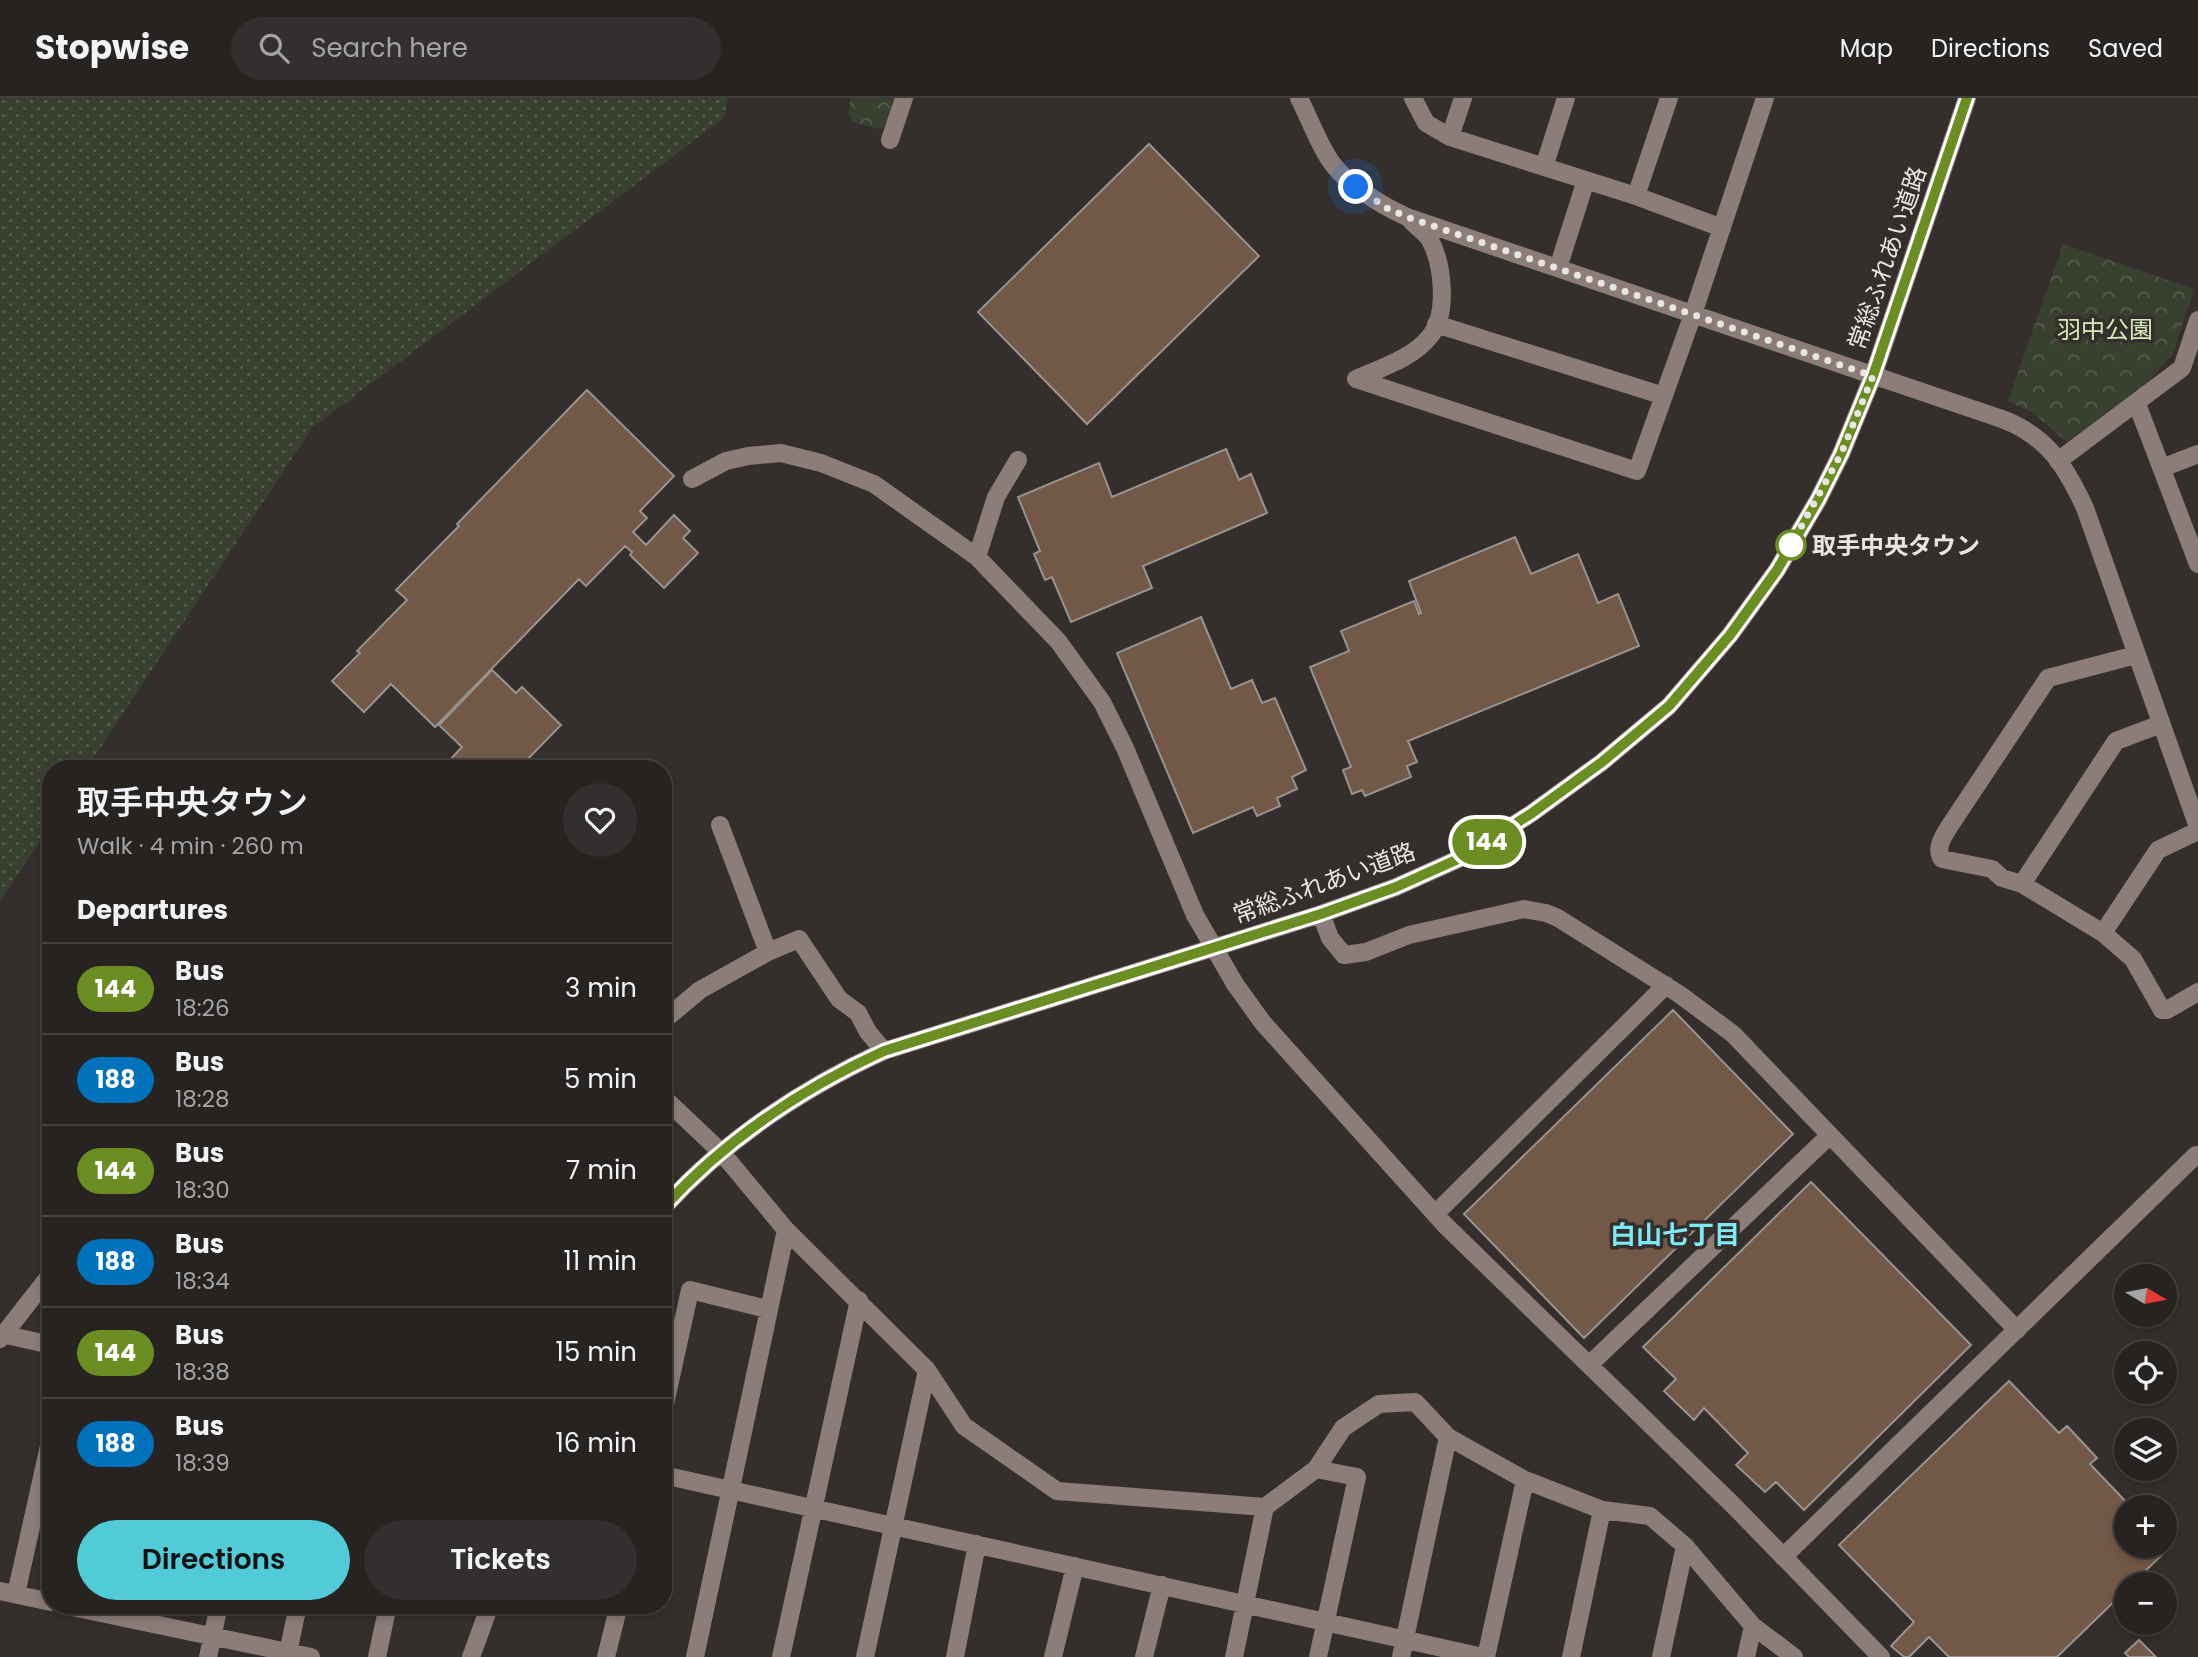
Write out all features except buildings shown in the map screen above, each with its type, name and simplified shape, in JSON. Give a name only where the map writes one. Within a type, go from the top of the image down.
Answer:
[{"type":"street","points":[[890,140],[904,98]]},
{"type":"street","points":[[1298,98],[1334,166],[1356,187],[1387,208],[2023,427],[2042,440],[2074,485],[2085,508],[2161,724],[2190,778],[2198,829],[2158,850],[2103,933]]},
{"type":"street","points":[[1413,98],[1426,123],[1450,137],[1636,196],[1722,228]]},
{"type":"street","points":[[1450,137],[1463,98]]},
{"type":"street","points":[[1544,167],[1566,98]]},
{"type":"street","points":[[1636,196],[1669,98]]},
{"type":"street","points":[[1407,217],[1430,239],[1439,269],[1442,299],[1436,324],[1432,334],[1412,352],[1356,379],[1637,471],[1765,98]]},
{"type":"street","name":"常総ふれあい道路","points":[[672,1200],[753,1126],[837,1072],[884,1051],[1321,914],[1396,887],[1465,856],[1532,813],[1602,762],[1669,706],[1730,635],[1777,570],[1841,454],[1873,376],[1967,98]]},
{"type":"street","points":[[1558,268],[1586,180]]},
{"type":"street","points":[[2058,461],[2182,368],[2198,320]]},
{"type":"street","points":[[1436,324],[1664,396]]},
{"type":"street","points":[[2137,404],[2196,551]]},
{"type":"street","points":[[692,479],[726,461],[748,456],[781,453],[821,463],[874,484],[977,557],[1058,641],[1102,702],[1125,748],[1195,915],[1235,984],[1263,1023],[1435,1214],[1783,1556],[1881,1657]]},
{"type":"street","points":[[2162,468],[2198,454]]},
{"type":"street","points":[[977,557],[996,497],[1018,460]]},
{"type":"street","points":[[2136,655],[2048,678],[1948,827],[1938,853],[1942,859],[1992,869],[2002,878],[2022,884],[2103,933],[2133,959],[2162,1010],[2198,992]]},
{"type":"street","points":[[2022,884],[2116,741],[2161,724]]},
{"type":"street","points":[[720,825],[768,952]]},
{"type":"street","points":[[1321,914],[1330,938],[1344,955],[1366,951],[1409,935],[1524,909],[1558,918],[1666,985],[1733,1034],[2017,1330]]},
{"type":"street","points":[[672,1013],[700,990],[768,952],[799,939],[839,999],[858,1013],[868,1032],[884,1051]]},
{"type":"street","points":[[1435,1214],[1666,985]]},
{"type":"street","points":[[672,1106],[722,1153],[786,1230],[927,1370],[964,1426],[1057,1491],[1265,1507],[1316,1469],[1343,1428],[1380,1404],[1415,1402],[1448,1437],[1525,1480],[1602,1510],[1650,1516],[1685,1546],[1754,1626],[1794,1657]]},
{"type":"street","points":[[1589,1365],[1830,1135]]},
{"type":"street","points":[[1783,1556],[2196,1155]]},
{"type":"street","points":[[695,1657],[767,1309],[786,1230]]},
{"type":"street","points":[[42,1285],[1,1337],[42,1344]]},
{"type":"street","points":[[672,1372],[690,1290],[767,1309]]},
{"type":"street","points":[[781,1657],[859,1300]]},
{"type":"street","points":[[865,1657],[927,1370]]},
{"type":"street","points":[[1402,1648],[1448,1437]]},
{"type":"street","points":[[42,1469],[8,1592],[42,1600]]},
{"type":"street","points":[[1316,1469],[1357,1477],[1318,1657]]},
{"type":"street","points":[[672,1477],[1326,1622],[1402,1648],[1484,1657],[1525,1480]]},
{"type":"street","points":[[1234,1657],[1265,1507]]},
{"type":"street","points":[[1571,1657],[1602,1510]]},
{"type":"street","points":[[955,1657],[977,1544]]},
{"type":"street","points":[[1661,1657],[1685,1546]]},
{"type":"street","points":[[1054,1657],[1075,1566]]},
{"type":"street","points":[[1144,1657],[1161,1586]]},
{"type":"street","points":[[129,1614],[212,1637],[311,1657]]},
{"type":"street","points":[[208,1657],[217,1614]]},
{"type":"street","points":[[288,1653],[296,1614]]},
{"type":"street","points":[[377,1657],[386,1614]]},
{"type":"street","points":[[471,1657],[487,1614]]},
{"type":"street","points":[[606,1657],[617,1614]]},
{"type":"street","points":[[1746,1657],[1754,1626]]},
{"type":"green space","points":[[0,98],[728,98],[724,118],[312,428],[92,760],[42,760],[42,838],[0,901]]},
{"type":"green space","points":[[850,98],[894,98],[885,127],[878,129],[853,122],[849,115]]},
{"type":"green space","name":"羽中公園","points":[[2063,244],[2194,289],[2173,354],[2147,383],[2068,443],[2033,413],[2008,401]]},
{"type":"bus line","name":"144","points":[[672,1199],[753,1126],[793,1098],[837,1072],[884,1051],[1321,914],[1396,887],[1465,856],[1532,813],[1602,762],[1669,706],[1730,635],[1777,570],[1841,454],[1873,376],[1967,98]]},
{"type":"place","name":"取手中央タウン","points":[[1791,545]]},
{"type":"district","name":"白山七丁目","points":[[1675,1235]]},
{"type":"route","points":[[1356,187],[1387,208],[1407,217],[1873,376],[1841,454],[1790,547],[1791,545]]}]
